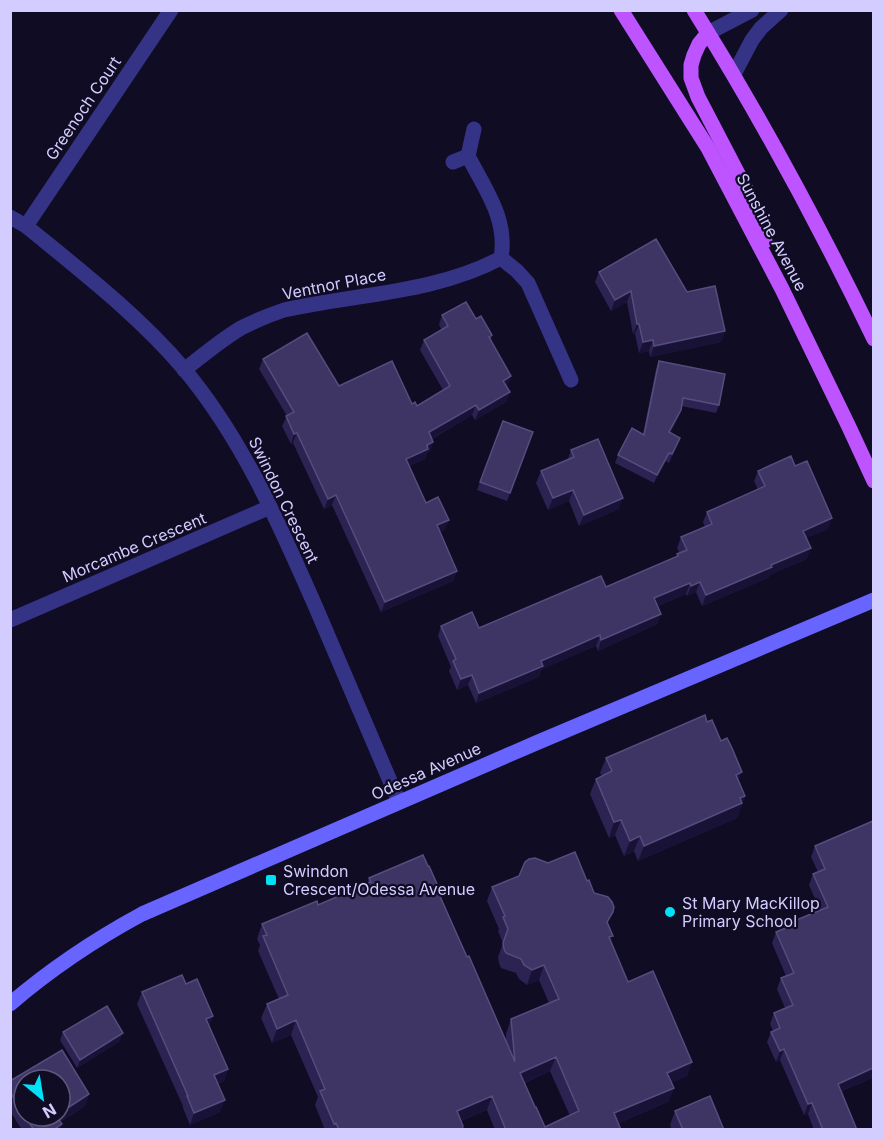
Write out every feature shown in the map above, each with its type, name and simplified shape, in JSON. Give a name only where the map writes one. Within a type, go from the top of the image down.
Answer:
[{"type":"main road","name":"Sunshine Avenue","points":[[621,10],[708,148],[782,289],[873,481]]},
{"type":"main road","points":[[694,10],[734,74],[776,150],[848,285],[873,339]]},
{"type":"main road","points":[[708,33],[694,55],[691,78],[698,97],[747,190],[782,289]]},
{"type":"street","name":"Greenoch Court","points":[[26,226],[171,10]]},
{"type":"street","points":[[708,33],[752,10]]},
{"type":"street","points":[[734,74],[752,40],[781,10]]},
{"type":"street","points":[[474,129],[468,156],[498,216],[503,246],[501,258],[528,283],[571,380]]},
{"type":"street","points":[[453,162],[468,156]]},
{"type":"street","name":"Swindon Crescent","points":[[10,217],[26,226],[120,304],[184,370],[203,393],[237,444],[294,558],[399,802]]},
{"type":"street","name":"Ventnor Place","points":[[184,370],[240,329],[284,310],[435,283],[485,267],[501,258]]},
{"type":"street","name":"Morcambe Crescent","points":[[10,620],[270,507]]},
{"type":"street","name":"Odessa Avenue","points":[[10,1005],[76,952],[142,914],[536,742],[873,600]]},
{"type":"building","points":[[656,239],[687,292],[715,286],[725,331],[654,346],[653,340],[643,342],[631,291],[615,300],[599,272]]},
{"type":"building","points":[[466,302],[476,319],[481,316],[492,335],[489,337],[511,376],[503,381],[510,392],[479,410],[476,405],[429,432],[433,442],[427,445],[428,449],[406,459],[426,503],[438,497],[449,520],[437,525],[457,571],[385,602],[336,495],[328,499],[297,433],[294,434],[286,416],[294,412],[263,359],[307,333],[339,386],[392,361],[412,404],[415,402],[417,406],[450,386],[424,340],[448,326],[442,315]]},
{"type":"building","points":[[659,361],[725,374],[719,405],[683,398],[681,410],[669,432],[680,438],[657,475],[618,455],[632,428],[644,435]]},
{"type":"building","points":[[503,421],[533,432],[510,493],[480,482]]},
{"type":"building","points":[[598,439],[623,498],[584,515],[573,490],[553,498],[541,471],[574,457],[571,450]]},
{"type":"building","points":[[791,456],[795,466],[807,461],[832,518],[803,531],[811,548],[706,595],[700,582],[691,586],[690,583],[654,598],[661,614],[601,640],[600,635],[541,661],[543,666],[479,693],[472,675],[461,679],[453,661],[456,659],[441,626],[472,612],[479,628],[601,576],[606,587],[678,556],[677,554],[687,550],[681,537],[712,524],[707,512],[765,486],[758,471]]},
{"type":"building","points":[[705,715],[707,722],[712,720],[721,741],[727,738],[732,748],[742,772],[736,775],[745,796],[740,798],[742,803],[644,846],[640,836],[630,841],[621,820],[614,822],[596,779],[612,771],[606,758]]},
{"type":"building","points":[[873,821],[873,1068],[838,1084],[857,1130],[823,1130],[812,1103],[808,1104],[784,1049],[780,1051],[771,1032],[780,1028],[774,1013],[793,1005],[781,978],[794,973],[776,932],[795,924],[794,921],[828,907],[813,874],[825,869],[815,846]]},
{"type":"building","points":[[575,852],[594,893],[608,897],[612,902],[613,912],[607,922],[613,936],[609,937],[628,982],[653,971],[692,1062],[667,1073],[674,1088],[614,1113],[621,1130],[506,1130],[492,1096],[457,1111],[463,1126],[462,1130],[339,1130],[336,1123],[334,1124],[320,1091],[325,1089],[296,1020],[277,1029],[267,1004],[288,995],[263,936],[267,935],[262,924],[317,901],[318,905],[371,882],[369,878],[423,855],[515,1062],[511,1019],[559,999],[544,965],[532,970],[524,965],[521,959],[506,953],[503,943],[508,929],[503,917],[505,916],[492,887],[519,876],[525,862],[529,859],[535,858],[548,863]],"holes":[[[556,1057],[579,1111],[545,1127],[520,1073]]]},
{"type":"building","points":[[182,975],[186,984],[197,979],[213,1016],[206,1019],[228,1069],[214,1075],[225,1100],[194,1113],[142,992]]},
{"type":"building","points":[[107,1006],[123,1033],[80,1060],[63,1032]]},
{"type":"building","points":[[62,1050],[89,1094],[72,1105],[72,1068],[32,1068]]},
{"type":"building","points":[[12,1080],[12,1095],[10,1092]]},
{"type":"building","points":[[710,1096],[724,1130],[683,1130],[675,1111]]},
{"type":"building","points":[[33,1128],[56,1128],[53,1130],[34,1130]]},
{"type":"place","name":"Swindon Crescent/Odessa Avenue","points":[[271,880]]},
{"type":"place","name":"St Mary MacKillop Primary School","points":[[670,912]]}]
